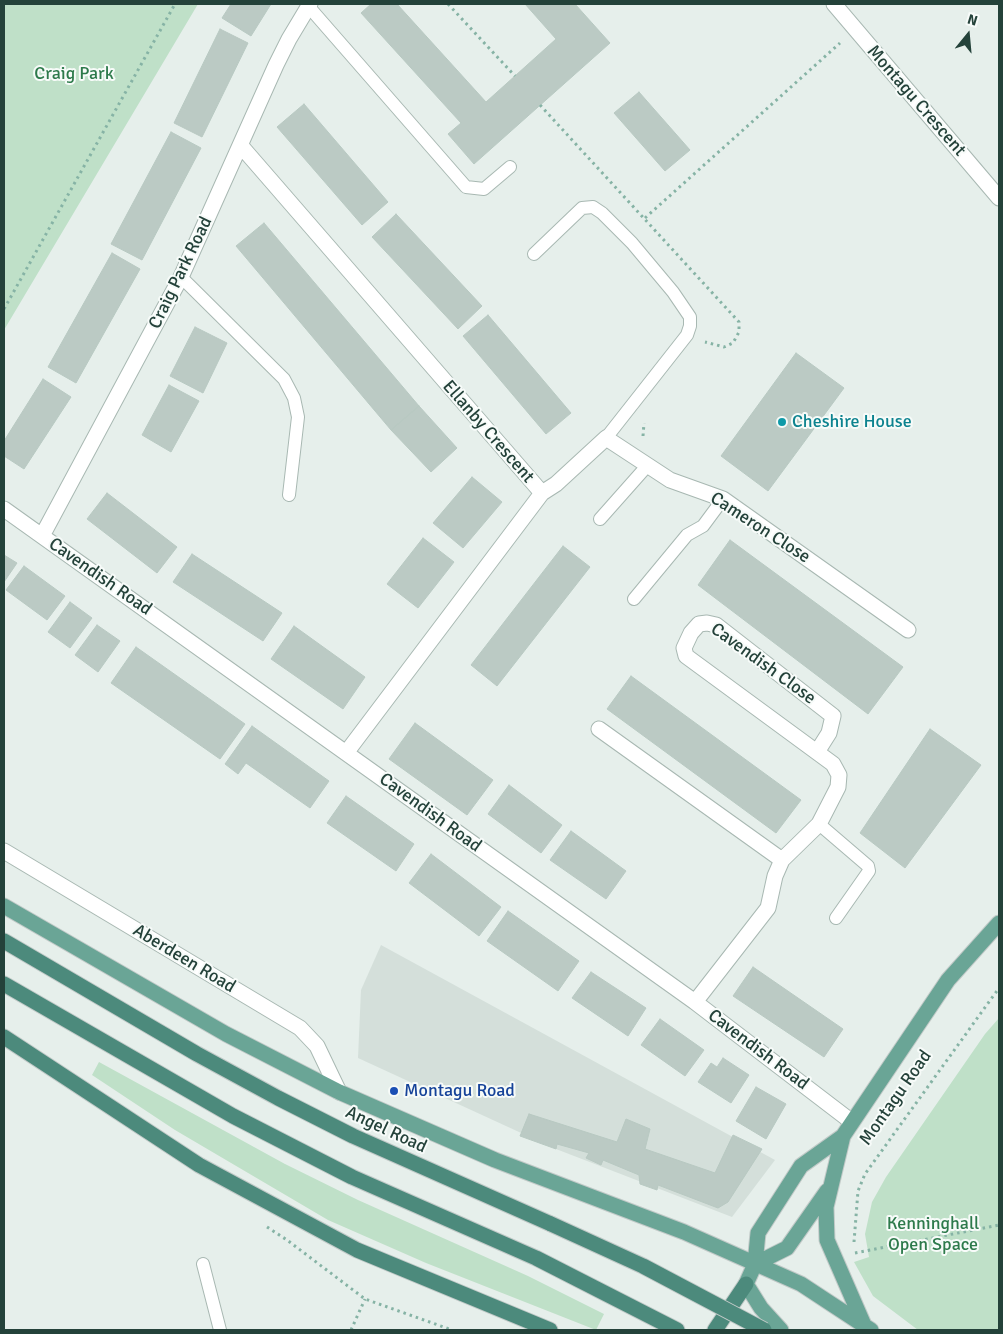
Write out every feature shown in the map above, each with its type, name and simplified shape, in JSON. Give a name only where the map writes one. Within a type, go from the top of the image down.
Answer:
[{"type":"highway","name":"Angel Road","points":[[4,941],[197,1054],[278,1098],[370,1144],[644,1266],[764,1330]]},
{"type":"highway","points":[[4,984],[233,1116],[352,1177],[536,1258],[677,1330]]},
{"type":"highway","points":[[4,1037],[199,1165],[357,1250],[550,1330]]},
{"type":"highway","points":[[714,1330],[746,1284]]},
{"type":"main road","points":[[4,906],[226,1034],[339,1092],[495,1160],[684,1232],[801,1284],[868,1327]]},
{"type":"main road","name":"Montagu Road","points":[[755,1264],[787,1248],[832,1184],[843,1136],[852,1122],[948,980],[999,923]]},
{"type":"main road","name":"Montagu Road","points":[[755,1264],[758,1234],[801,1166],[843,1136]]},
{"type":"main road","points":[[832,1184],[826,1207],[827,1240],[868,1327]]},
{"type":"main road","points":[[755,1264],[746,1284],[761,1308],[781,1330]]},
{"type":"street","name":"Montagu Crescent","points":[[834,4],[999,198]]},
{"type":"street","name":"Craig Park Road","points":[[42,536],[181,277],[289,39],[310,5]]},
{"type":"street","name":"Ellanby Crescent","points":[[241,146],[542,493],[346,753]]},
{"type":"street","points":[[542,493],[556,484],[606,438]]},
{"type":"street","name":"Cameron Close","points":[[606,438],[670,480],[722,499],[908,630]]},
{"type":"street","name":"Cavendish Road","points":[[4,509],[695,1002],[852,1122]]},
{"type":"street","name":"Cavendish Close","points":[[695,1002],[768,908],[775,876],[782,860],[818,824],[838,787],[839,775],[833,764],[686,656],[684,648],[691,633],[699,624],[707,622],[716,625],[833,716],[829,733],[817,752]]},
{"type":"street","points":[[599,729],[782,860]]},
{"type":"street","name":"Aberdeen Road","points":[[4,851],[300,1028],[316,1046],[339,1092]]},
{"type":"lane","points":[[310,5],[466,187],[484,189],[510,167]]},
{"type":"lane","points":[[534,254],[582,208],[593,207],[602,213],[673,292],[690,317],[687,335],[606,438]]},
{"type":"lane","points":[[181,277],[284,379],[294,398],[298,417],[289,495]]},
{"type":"lane","points":[[600,518],[647,466]]},
{"type":"lane","points":[[634,599],[687,534],[703,526],[722,499]]},
{"type":"lane","points":[[818,824],[868,866],[869,872],[836,918]]},
{"type":"lane","points":[[203,1264],[220,1330]]},
{"type":"path","points":[[4,309],[175,4]]},
{"type":"path","points":[[448,4],[514,76]]},
{"type":"path","points":[[645,218],[855,29]]},
{"type":"path","points":[[540,105],[739,322],[739,332],[733,343],[724,347],[703,342]]},
{"type":"path","points":[[645,421],[642,433],[645,444],[655,455],[647,466]]},
{"type":"path","name":"Montagu Road","points":[[854,1242],[858,1191],[865,1174],[999,988]]},
{"type":"path","points":[[855,1253],[999,1225]]},
{"type":"path","points":[[351,1330],[365,1300]]},
{"type":"shaded area","points":[[381,945],[775,1160],[732,1217],[556,1149],[358,1058],[361,990]]},
{"type":"green space","name":"Craig Park","points":[[4,4],[198,4],[4,330]]},
{"type":"green space","name":"Kenninghall Open Space","points":[[999,1018],[999,1330],[918,1330],[873,1296],[854,1262],[869,1257],[865,1234],[872,1202],[886,1177],[985,1034]]},
{"type":"green space","points":[[99,1062],[285,1164],[358,1200],[528,1276],[604,1314],[596,1330],[426,1263],[328,1220],[175,1130],[92,1075]]},
{"type":"building","points":[[231,4],[271,4],[251,36],[222,18]]},
{"type":"building","points":[[371,4],[397,4],[486,102],[556,39],[525,4],[575,4],[610,43],[474,164],[448,134],[461,123],[361,13]]},
{"type":"building","points":[[220,29],[248,43],[202,137],[174,123]]},
{"type":"building","points":[[639,92],[690,150],[665,171],[614,113]]},
{"type":"building","points":[[304,104],[388,202],[362,225],[277,127]]},
{"type":"building","points":[[171,132],[201,148],[142,260],[111,244]]},
{"type":"building","points":[[396,214],[482,306],[458,329],[372,237]]},
{"type":"building","points":[[264,223],[419,406],[391,430],[236,246]]},
{"type":"building","points":[[112,253],[140,269],[76,383],[48,367]]},
{"type":"building","points":[[488,315],[571,413],[546,434],[463,336]]},
{"type":"building","points":[[195,327],[227,343],[203,393],[170,376]]},
{"type":"building","name":"Cheshire House","points":[[796,353],[844,388],[768,491],[721,456]]},
{"type":"building","points":[[43,379],[71,397],[24,469],[4,456],[4,441]]},
{"type":"building","points":[[169,385],[199,401],[171,452],[142,435]]},
{"type":"building","points":[[419,406],[457,448],[431,472],[391,430]]},
{"type":"building","points":[[472,477],[502,502],[463,548],[433,523]]},
{"type":"building","points":[[107,493],[177,547],[157,573],[87,519]]},
{"type":"building","points":[[423,538],[454,562],[418,608],[387,584]]},
{"type":"building","points":[[730,540],[903,667],[868,714],[698,585]]},
{"type":"building","points":[[563,546],[590,567],[497,686],[471,665]]},
{"type":"building","points":[[192,554],[282,613],[263,641],[173,582]]},
{"type":"building","points":[[4,555],[17,563],[4,582]]},
{"type":"building","points":[[24,566],[65,596],[47,620],[6,590]]},
{"type":"building","points":[[70,602],[92,618],[70,648],[48,632]]},
{"type":"building","points":[[97,625],[120,641],[98,672],[75,655]]},
{"type":"building","points":[[294,626],[365,677],[343,709],[271,659]]},
{"type":"building","points":[[136,647],[245,724],[220,759],[111,683]]},
{"type":"building","points":[[631,676],[801,800],[776,833],[607,709]]},
{"type":"building","points":[[415,723],[493,780],[467,815],[389,759]]},
{"type":"building","points":[[252,726],[329,781],[310,808],[246,763],[238,774],[225,764]]},
{"type":"building","points":[[930,729],[981,765],[905,868],[860,833]]},
{"type":"building","points":[[509,785],[562,825],[541,853],[488,814]]},
{"type":"building","points":[[346,796],[414,844],[396,871],[327,823]]},
{"type":"building","points":[[571,831],[626,871],[606,899],[550,860]]},
{"type":"building","points":[[431,854],[501,907],[479,936],[409,883]]},
{"type":"building","points":[[508,911],[579,961],[558,991],[487,941]]},
{"type":"building","points":[[753,967],[843,1029],[824,1057],[733,996]]},
{"type":"building","points":[[591,972],[646,1008],[628,1036],[572,998]]},
{"type":"building","points":[[660,1019],[704,1050],[685,1076],[641,1045]]},
{"type":"building","points":[[723,1058],[749,1075],[731,1103],[698,1082],[711,1063],[717,1067]]},
{"type":"building","points":[[756,1087],[786,1104],[766,1139],[736,1121]]},
{"type":"building","points":[[529,1114],[617,1142],[626,1119],[650,1129],[645,1149],[715,1173],[733,1135],[762,1149],[728,1202],[718,1208],[658,1185],[657,1190],[640,1184],[639,1175],[603,1160],[601,1165],[586,1158],[589,1153],[557,1144],[556,1149],[520,1136]]},
{"type":"place","name":"Cheshire House","points":[[782,422]]},
{"type":"place","name":"Montagu Road","points":[[394,1091]]}]
